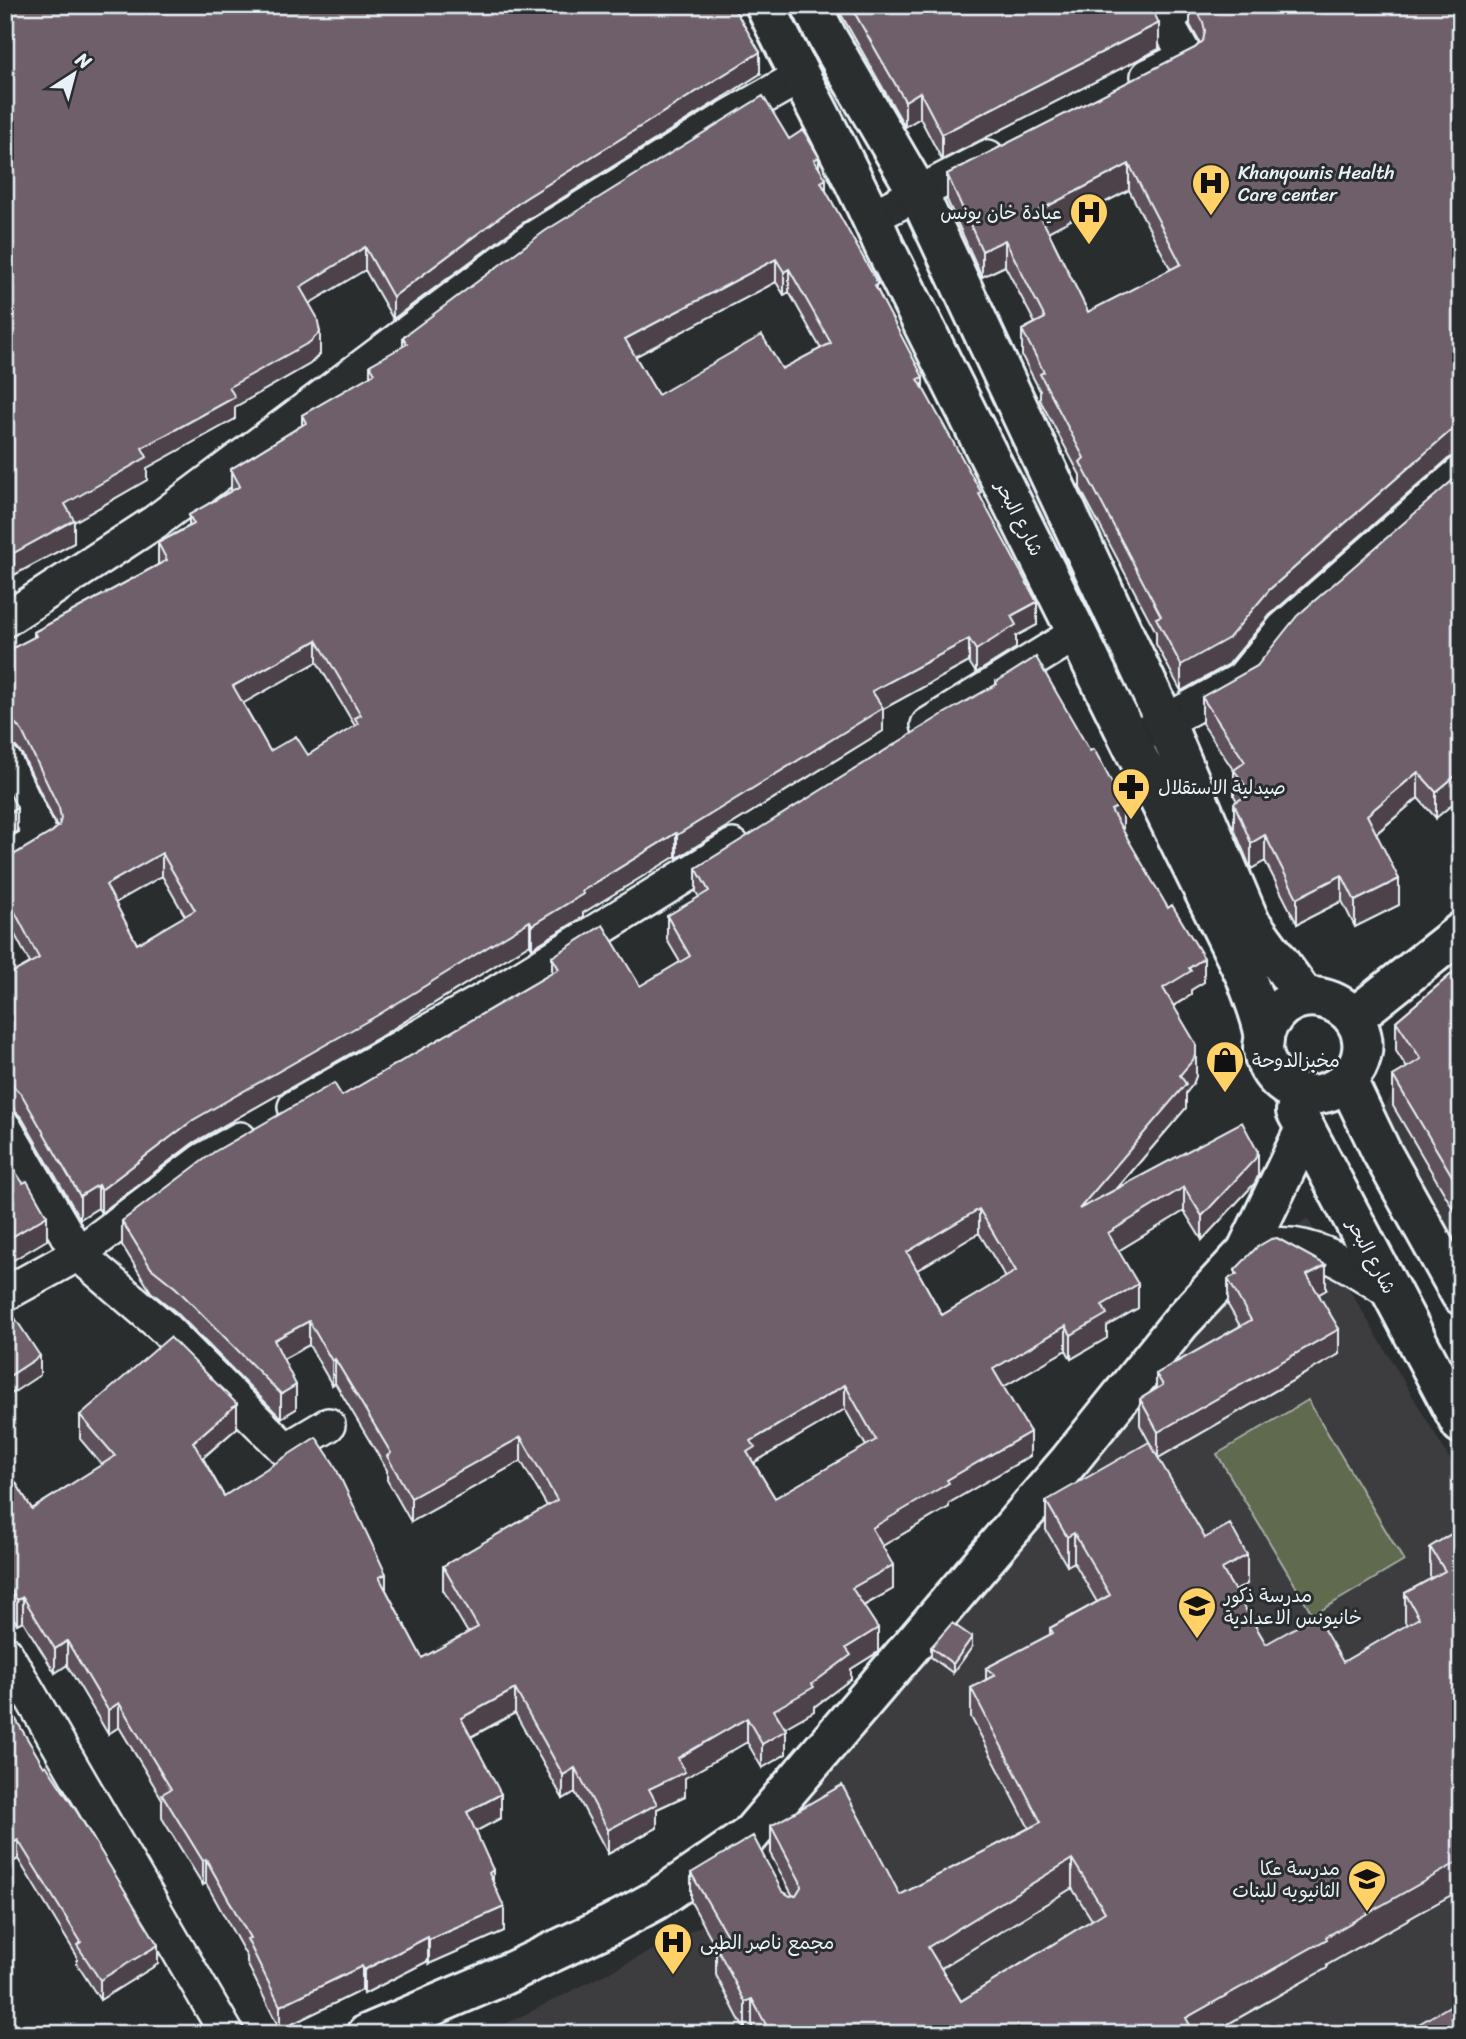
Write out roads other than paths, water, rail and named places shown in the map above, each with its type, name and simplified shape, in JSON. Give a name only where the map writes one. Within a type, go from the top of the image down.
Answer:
[{"type":"main road","name":"شارع البحر","points":[[765,5],[1246,977],[1264,1034]]},
{"type":"main road","points":[[811,5],[918,193],[1165,722],[1250,922],[1305,997]]},
{"type":"main road","points":[[1353,1018],[1461,932]]},
{"type":"main road","points":[[1319,997],[1332,1001],[1353,1018],[1360,1033],[1361,1050],[1357,1067],[1347,1080],[1334,1090],[1317,1095],[1300,1093],[1285,1087],[1274,1076],[1266,1063],[1264,1034],[1269,1020],[1279,1009],[1291,1001],[1319,997]]},
{"type":"main road","points":[[1347,1080],[1381,1152],[1461,1294]]},
{"type":"main road","name":"شارع البحر","points":[[1285,1087],[1461,1424]]},
{"type":"main road","points":[[367,2034],[491,1981],[612,1924],[656,1900],[750,1836],[1070,1460],[1180,1323],[1246,1252],[1305,1129]]},
{"type":"street","points":[[1125,88],[1186,57],[1166,21],[1184,5]]},
{"type":"street","points":[[5,620],[155,522],[534,238],[732,115],[799,77]]},
{"type":"street","points":[[872,217],[1015,143]]},
{"type":"street","points":[[1129,742],[1242,679],[1283,629],[1461,473]]},
{"type":"street","points":[[900,743],[1077,633]]},
{"type":"street","points":[[5,762],[42,839],[5,860]]},
{"type":"street","points":[[5,1294],[78,1254],[203,1160],[498,992],[758,831]]},
{"type":"street","points":[[5,1128],[78,1254],[162,1326],[286,1450],[328,1425]]},
{"type":"street","points":[[1246,1252],[1271,1244],[1296,1245],[1333,1257],[1392,1293]]},
{"type":"street","points":[[5,1652],[227,2034]]},
{"type":"place","name":"Khanyounis Health Care center","points":[[1211,217]]},
{"type":"place","name":"عيادة خان يونس","points":[[1089,246]]},
{"type":"place","name":"صيدلية الاستقلال","points":[[1131,821]]},
{"type":"place","name":"مخبزالدوحة","points":[[1225,1094]]},
{"type":"place","name":"مدرسة ذكور خانيونس الاعدادية","points":[[1197,1640]]},
{"type":"place","name":"مدرسة عكا الثانيويه للبنات","points":[[1367,1913]]},
{"type":"place","name":"مجمع ناصر الطبى","points":[[673,1976]]}]
